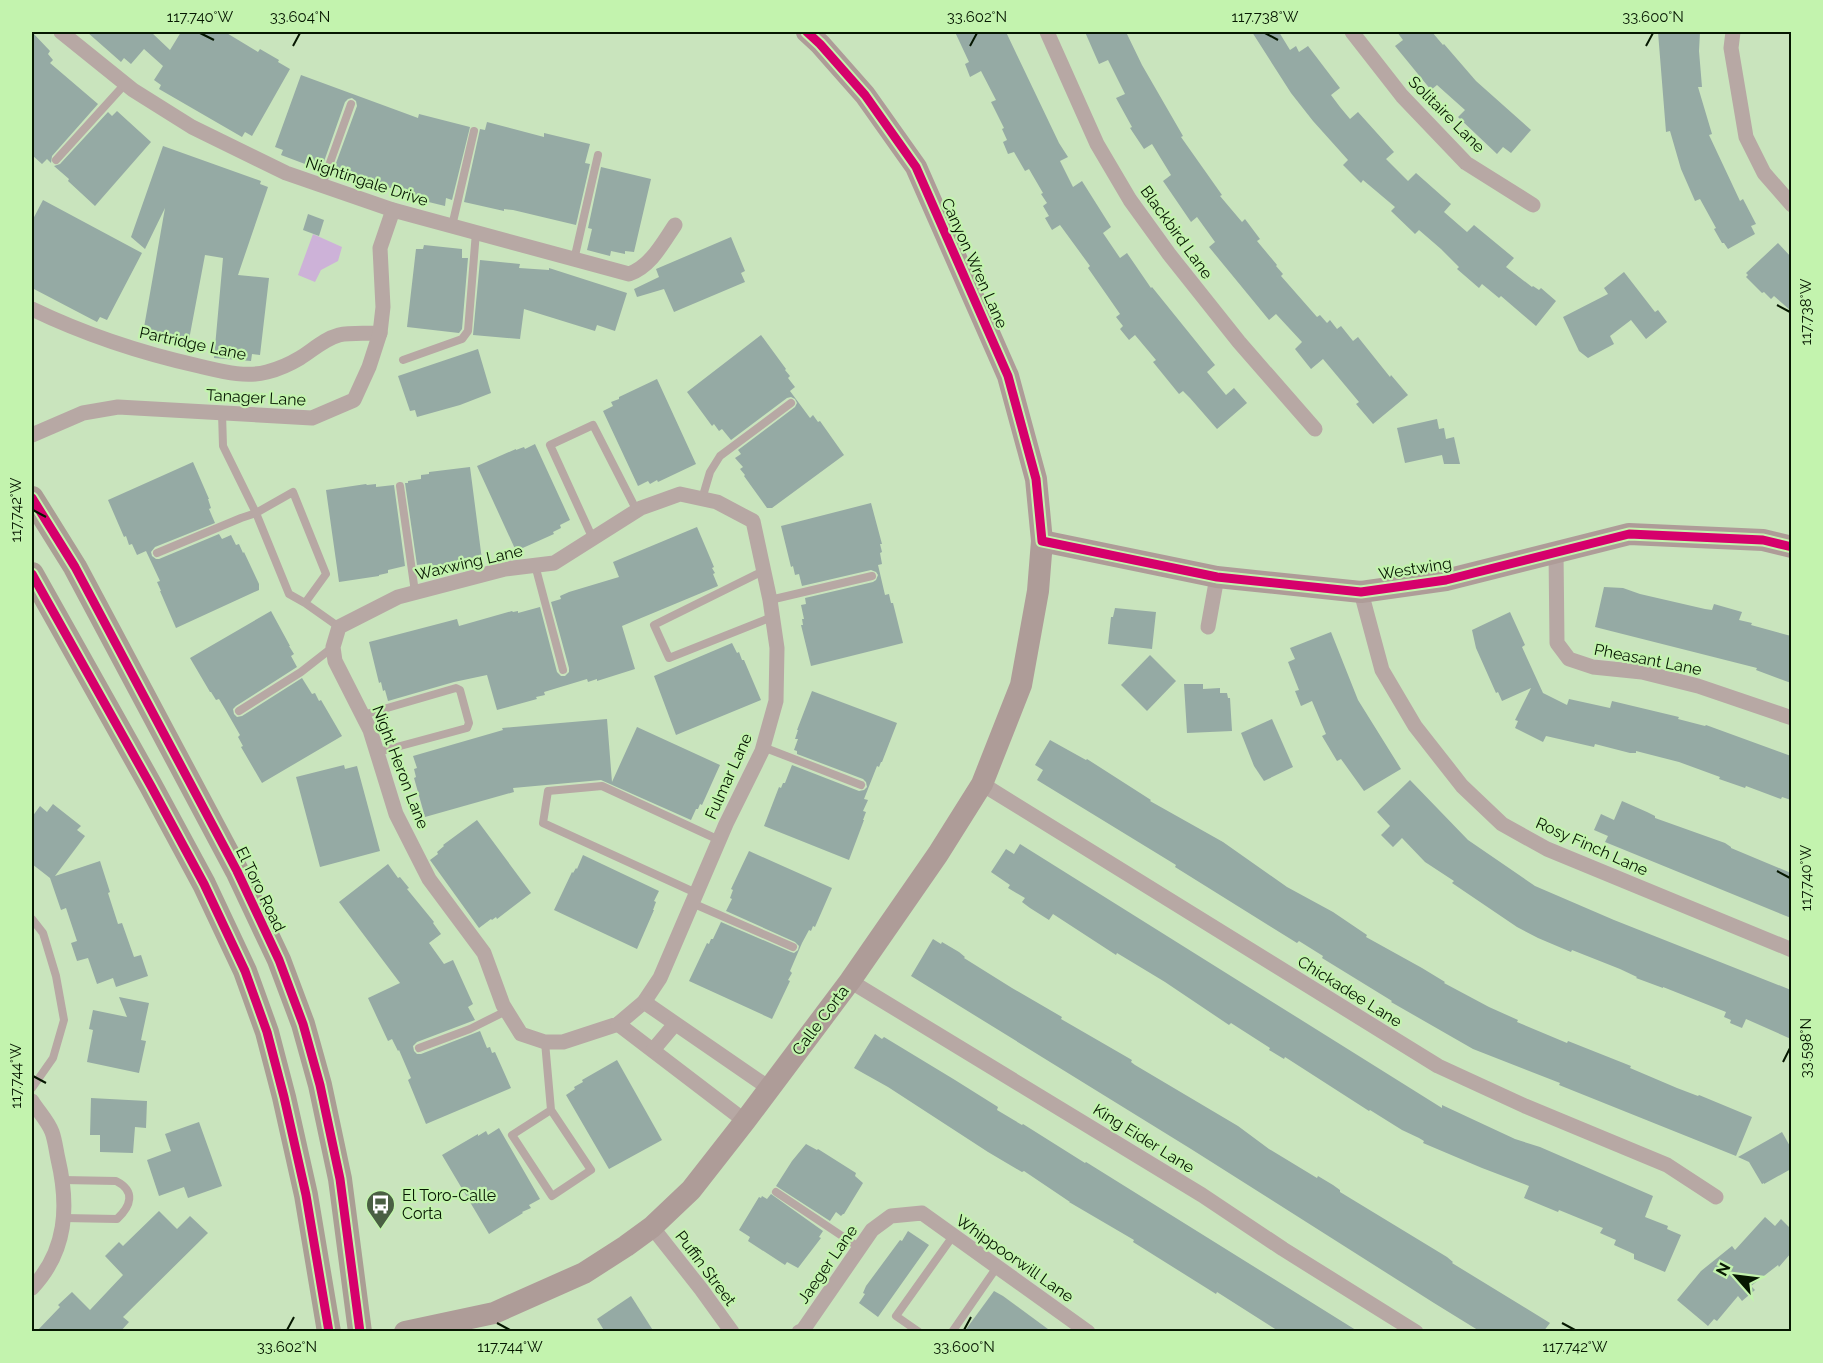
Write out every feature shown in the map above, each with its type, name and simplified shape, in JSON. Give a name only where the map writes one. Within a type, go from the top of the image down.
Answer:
[{"type":"main road","name":"El Toro Road","points":[[32,498],[75,567],[237,871],[279,960],[303,1024],[325,1108],[340,1179],[360,1332]]},
{"type":"main road","points":[[32,574],[204,884],[245,971],[267,1032],[284,1097],[306,1195],[329,1332]]},
{"type":"street","name":"Nightingale Drive","points":[[61,32],[125,84],[192,127],[286,173],[393,210],[629,274],[638,271],[650,261],[675,225]]},
{"type":"street","name":"Canyon Wren Lane","points":[[807,32],[866,95],[916,168],[1008,376],[1036,479],[1042,542]]},
{"type":"street","name":"Blackbird Lane","points":[[1047,32],[1097,144],[1130,200],[1169,254],[1232,333],[1315,429]]},
{"type":"street","name":"Solitaire Lane","points":[[1352,32],[1402,96],[1466,162],[1533,205]]},
{"type":"street","points":[[1733,32],[1731,48],[1746,137],[1764,173],[1791,205]]},
{"type":"street","name":"Tanager Lane","points":[[32,435],[82,413],[118,407],[312,418],[354,400],[369,368],[380,333],[383,307],[380,248],[393,210]]},
{"type":"street","name":"Partridge Lane","points":[[32,309],[114,344],[237,374],[264,373],[282,368],[321,343],[340,334],[380,333]]},
{"type":"street","name":"Fulmar Lane","points":[[644,1002],[660,978],[719,840],[763,747],[776,701],[777,648],[770,600],[753,521],[717,502],[680,494]]},
{"type":"street","name":"Waxwing Lane","points":[[339,627],[398,597],[505,569],[554,563],[637,511],[680,494]]},
{"type":"street","name":"Westwing","points":[[1042,542],[1217,577],[1361,592],[1446,580],[1629,534],[1763,540],[1791,547]]},
{"type":"street","name":"Calle Corta","points":[[405,1332],[494,1314],[584,1273],[652,1227],[691,1190],[850,981],[938,854],[982,784],[1021,685],[1038,591],[1042,542]]},
{"type":"street","name":"Pheasant Lane","points":[[1556,551],[1557,643],[1569,659],[1593,667],[1642,672],[1698,686],[1791,718]]},
{"type":"street","points":[[1208,627],[1217,577]]},
{"type":"street","name":"Rosy Finch Lane","points":[[1361,592],[1382,670],[1415,726],[1462,786],[1502,824],[1547,849],[1791,950]]},
{"type":"street","points":[[333,647],[339,627]]},
{"type":"street","name":"Night Heron Lane","points":[[333,647],[335,661],[363,715],[378,752],[396,813],[429,879],[484,953],[506,1011],[520,1034],[545,1042],[563,1042],[618,1024],[644,1002]]},
{"type":"street","name":"Chickadee Lane","points":[[982,784],[1438,1066],[1525,1106],[1667,1165],[1716,1197]]},
{"type":"street","name":"King Eider Lane","points":[[850,981],[1202,1195],[1283,1249],[1416,1332]]},
{"type":"street","points":[[644,1002],[769,1088]]},
{"type":"street","points":[[618,1024],[745,1121]]},
{"type":"street","points":[[653,1050],[675,1024]]},
{"type":"street","points":[[32,1101],[52,1131],[63,1180],[64,1218],[55,1254],[32,1288]]},
{"type":"street","name":"Jaeger Lane","points":[[799,1332],[872,1230],[891,1216],[922,1213]]},
{"type":"street","name":"Whippoorwill Lane","points":[[922,1213],[1078,1329]]},
{"type":"street","name":"Puffin Street","points":[[652,1227],[732,1332]]},
{"type":"lane","points":[[56,160],[125,84]]},
{"type":"lane","points":[[322,185],[351,104]]},
{"type":"lane","points":[[452,226],[474,131]]},
{"type":"lane","points":[[574,260],[598,155]]},
{"type":"lane","points":[[403,360],[462,339],[468,331],[476,232]]},
{"type":"lane","points":[[702,499],[710,472],[720,456],[791,403]]},
{"type":"lane","points":[[222,413],[222,446],[256,513],[289,594],[339,627]]},
{"type":"lane","points":[[592,539],[550,445],[593,426],[637,511]]},
{"type":"lane","points":[[400,486],[415,592]]},
{"type":"lane","points":[[157,553],[256,513],[294,492],[326,574],[305,603]]},
{"type":"lane","points":[[535,565],[563,670]]},
{"type":"lane","points":[[763,571],[654,625],[669,658],[772,617]]},
{"type":"lane","points":[[770,600],[872,576]]},
{"type":"lane","points":[[239,711],[301,672],[333,647]]},
{"type":"lane","points":[[363,715],[456,688],[460,690],[469,723],[467,728],[378,752]]},
{"type":"lane","points":[[763,747],[861,785]]},
{"type":"lane","points":[[719,840],[602,786],[548,791],[543,823],[793,948]]},
{"type":"lane","points":[[32,919],[42,933],[56,976],[64,1020],[53,1058],[32,1088]]},
{"type":"lane","points":[[419,1048],[470,1029],[506,1011]]},
{"type":"lane","points":[[545,1042],[551,1110],[591,1170],[552,1196],[513,1135],[551,1110]]},
{"type":"lane","points":[[63,1180],[116,1181],[128,1192],[130,1203],[117,1219],[64,1218]]},
{"type":"lane","points":[[776,1192],[860,1248]]},
{"type":"lane","points":[[919,1332],[896,1316],[953,1236]]},
{"type":"lane","points":[[952,1332],[997,1267]]},
{"type":"shaded area","points":[[313,234],[342,247],[338,261],[321,270],[315,282],[298,275]]},
{"type":"building","points":[[32,32],[50,51],[48,54],[53,60],[50,63],[98,104],[52,156],[51,163],[47,159],[42,164],[32,155]]},
{"type":"building","points":[[87,32],[151,32],[170,50],[181,32],[225,32],[258,52],[260,49],[290,69],[252,136],[245,132],[242,137],[159,89],[161,85],[154,80],[163,66],[144,49],[131,64],[124,58],[121,62]]},
{"type":"building","points":[[955,32],[1006,32],[1059,143],[1068,157],[1060,161],[1073,187],[1082,181],[1111,227],[1103,233],[1120,258],[1127,253],[1151,288],[1215,365],[1207,372],[1226,395],[1234,388],[1247,403],[1217,429],[1183,391],[1179,394],[1153,362],[1156,360],[1135,335],[1129,340],[1120,329],[1123,326],[1116,317],[1120,314],[1088,268],[1090,266],[1060,225],[1052,230],[1045,218],[1049,216],[1043,206],[1047,203],[1041,194],[1043,193],[1029,169],[1025,171],[1014,152],[1008,154],[1003,142],[1007,140],[1002,129],[1004,128],[991,102],[996,100],[981,71],[970,77],[965,64],[969,62]]},
{"type":"building","points":[[1085,32],[1126,32],[1142,65],[1183,136],[1181,137],[1222,195],[1220,196],[1242,222],[1245,219],[1260,239],[1257,241],[1277,265],[1283,274],[1281,276],[1317,317],[1320,315],[1327,323],[1330,320],[1337,329],[1341,326],[1353,341],[1358,337],[1390,377],[1391,375],[1408,395],[1373,424],[1356,404],[1359,402],[1323,359],[1311,369],[1295,349],[1302,342],[1276,314],[1269,320],[1209,247],[1215,242],[1197,217],[1191,222],[1163,181],[1171,175],[1152,144],[1144,149],[1130,128],[1132,127],[1116,98],[1125,94],[1108,60],[1099,64]]},
{"type":"building","points":[[1252,32],[1279,32],[1290,50],[1296,46],[1299,52],[1308,46],[1340,88],[1331,95],[1340,107],[1350,119],[1358,112],[1394,152],[1386,159],[1408,181],[1416,173],[1451,204],[1444,212],[1467,232],[1474,225],[1514,258],[1506,267],[1532,287],[1539,290],[1541,288],[1556,301],[1536,326],[1501,296],[1499,298],[1482,284],[1479,288],[1457,269],[1459,267],[1441,249],[1419,230],[1415,234],[1391,211],[1395,207],[1363,180],[1361,183],[1343,165],[1348,160],[1291,93]]},
{"type":"building","points":[[1397,32],[1432,32],[1476,81],[1531,130],[1511,153],[1503,147],[1497,154],[1458,117],[1465,110],[1437,85],[1431,90],[1395,46],[1403,40]]},
{"type":"building","points":[[1658,32],[1700,32],[1702,87],[1698,87],[1712,134],[1709,135],[1740,201],[1743,199],[1756,224],[1751,226],[1755,234],[1728,249],[1714,229],[1716,228],[1700,199],[1695,201],[1681,169],[1670,131],[1666,132]]},
{"type":"building","points":[[301,75],[418,118],[419,114],[470,127],[452,200],[446,198],[445,206],[408,197],[409,192],[373,184],[371,188],[332,174],[357,106],[356,101],[352,98],[345,102],[321,170],[281,155],[283,150],[275,147]]},
{"type":"building","points":[[117,111],[151,142],[95,206],[54,166],[60,164],[108,112],[112,116]]},
{"type":"building","points":[[487,122],[544,137],[544,133],[590,144],[585,163],[590,164],[576,225],[513,210],[504,209],[504,211],[464,202],[480,129],[485,130]]},
{"type":"building","points":[[163,146],[261,181],[260,184],[268,187],[238,275],[269,278],[260,355],[252,354],[251,361],[214,358],[223,258],[205,255],[188,345],[151,339],[151,335],[143,333],[165,208],[145,249],[131,237]]},
{"type":"building","points":[[601,167],[651,179],[634,252],[625,251],[625,254],[611,251],[610,256],[587,250],[592,229],[588,228]]},
{"type":"building","points":[[43,200],[142,253],[107,320],[100,317],[97,322],[32,288],[32,221]]},
{"type":"building","points":[[308,214],[324,220],[319,236],[303,230]]},
{"type":"building","points":[[731,237],[745,271],[741,273],[745,282],[674,312],[664,289],[637,297],[634,289],[659,277],[656,269]]},
{"type":"building","points":[[1778,243],[1791,257],[1791,311],[1774,296],[1771,299],[1764,292],[1762,293],[1746,277],[1748,275],[1746,273]]},
{"type":"building","points":[[424,245],[462,249],[462,258],[468,258],[462,329],[459,333],[407,327],[416,249],[423,249]]},
{"type":"building","points":[[480,260],[520,264],[519,268],[549,270],[549,268],[627,293],[615,331],[597,325],[595,331],[524,309],[520,339],[473,335]]},
{"type":"building","points":[[1624,272],[1655,312],[1658,310],[1667,322],[1646,339],[1631,320],[1610,336],[1614,344],[1588,358],[1579,351],[1563,317],[1608,294],[1604,288]]},
{"type":"building","points":[[761,335],[790,376],[788,378],[795,387],[790,391],[810,418],[813,415],[818,422],[820,421],[844,455],[772,508],[767,508],[744,476],[740,469],[743,467],[735,458],[741,454],[738,450],[795,407],[797,403],[795,399],[787,398],[731,440],[722,429],[719,431],[714,424],[712,426],[687,392]]},
{"type":"building","points":[[478,349],[491,393],[460,405],[417,417],[415,410],[410,411],[398,376]]},
{"type":"building","points":[[657,379],[696,464],[658,482],[657,480],[650,484],[648,481],[638,486],[603,411],[613,406],[611,402],[619,397]]},
{"type":"building","points":[[1437,419],[1439,429],[1444,428],[1446,439],[1454,437],[1460,464],[1444,464],[1442,455],[1405,463],[1397,428]]},
{"type":"building","points":[[535,444],[570,520],[560,525],[561,528],[553,532],[554,534],[516,551],[477,466],[516,449],[524,447],[525,449]]},
{"type":"building","points":[[193,462],[209,499],[211,508],[209,509],[215,523],[155,547],[151,552],[152,556],[159,559],[219,534],[222,539],[231,535],[236,545],[239,544],[244,552],[259,584],[259,590],[176,628],[160,591],[157,582],[160,581],[146,551],[137,555],[132,544],[129,545],[108,500]]},
{"type":"building","points":[[470,467],[482,560],[432,566],[432,563],[417,565],[405,483],[421,479],[421,475],[429,474],[429,472]]},
{"type":"building","points":[[376,484],[376,487],[394,485],[405,566],[388,570],[388,573],[379,576],[339,582],[326,490]]},
{"type":"building","points":[[871,503],[882,544],[880,544],[882,552],[880,553],[882,564],[878,565],[885,595],[889,594],[891,603],[893,603],[903,643],[811,666],[801,625],[804,619],[801,605],[806,604],[805,598],[873,582],[878,575],[871,570],[802,586],[799,574],[795,575],[793,566],[791,567],[781,526]]},
{"type":"building","points":[[697,527],[714,567],[712,568],[715,573],[713,574],[718,586],[622,626],[635,669],[597,681],[597,679],[588,682],[587,679],[544,692],[545,695],[536,697],[537,699],[497,710],[487,675],[388,701],[381,682],[379,683],[369,642],[457,619],[459,626],[512,611],[518,611],[518,613],[540,607],[557,672],[565,676],[569,668],[551,602],[561,599],[560,596],[569,592],[619,577],[613,562]]},
{"type":"building","points":[[1604,587],[1623,588],[1705,609],[1712,610],[1714,604],[1742,612],[1739,620],[1752,623],[1751,625],[1791,636],[1791,683],[1756,670],[1757,668],[1595,627]]},
{"type":"building","points":[[1115,608],[1156,612],[1152,649],[1108,644],[1111,617],[1113,617]]},
{"type":"building","points":[[271,611],[294,654],[291,656],[297,667],[236,706],[233,709],[234,714],[237,717],[242,716],[302,678],[312,694],[315,693],[319,701],[321,700],[342,736],[262,783],[241,747],[243,746],[238,737],[240,735],[219,699],[216,700],[210,692],[190,658]]},
{"type":"building","points":[[1510,612],[1525,645],[1522,647],[1543,693],[1567,705],[1569,699],[1610,708],[1612,701],[1679,717],[1678,719],[1706,725],[1791,756],[1791,800],[1782,797],[1781,799],[1746,786],[1745,788],[1679,762],[1636,751],[1636,753],[1630,753],[1595,744],[1594,747],[1546,736],[1543,742],[1515,728],[1518,721],[1515,720],[1531,688],[1502,701],[1498,692],[1496,693],[1476,648],[1472,630]]},
{"type":"building","points":[[1331,632],[1358,700],[1401,769],[1364,791],[1341,759],[1337,761],[1322,736],[1326,734],[1312,701],[1301,706],[1295,691],[1299,690],[1288,662],[1295,659],[1290,648]]},
{"type":"building","points":[[732,643],[744,660],[761,700],[676,735],[654,676]]},
{"type":"building","points":[[1150,655],[1176,681],[1147,711],[1121,685]]},
{"type":"building","points":[[1184,684],[1203,684],[1203,689],[1220,688],[1220,693],[1227,693],[1230,698],[1232,731],[1187,733]]},
{"type":"building","points":[[812,691],[897,723],[864,799],[868,800],[863,811],[866,812],[849,860],[764,826],[779,787],[781,788],[785,783],[792,765],[859,791],[867,787],[863,779],[797,754],[794,750],[798,739],[795,739],[797,730]]},
{"type":"building","points":[[607,719],[612,782],[637,727],[720,765],[702,805],[700,804],[696,809],[691,820],[601,780],[513,788],[514,792],[425,817],[414,778],[416,777],[414,769],[417,768],[413,756],[503,730],[502,728]]},
{"type":"building","points":[[1272,719],[1293,767],[1264,781],[1254,766],[1241,733]]},
{"type":"building","points":[[1050,740],[1087,759],[1150,801],[1223,842],[1287,887],[1333,912],[1367,935],[1366,937],[1444,983],[1518,1020],[1517,1022],[1631,1066],[1630,1068],[1677,1088],[1752,1117],[1736,1156],[1473,1049],[1391,1002],[1322,958],[1323,956],[1299,941],[1297,943],[1175,867],[1176,865],[1037,780],[1043,770],[1035,765]]},
{"type":"building","points":[[344,765],[345,769],[357,766],[380,851],[320,867],[296,777]]},
{"type":"building","points":[[1410,780],[1468,840],[1535,886],[1791,990],[1791,1039],[1746,1019],[1742,1028],[1730,1023],[1731,1020],[1724,1017],[1726,1012],[1538,938],[1517,927],[1452,883],[1454,881],[1425,862],[1402,838],[1393,847],[1381,835],[1390,826],[1377,812]]},
{"type":"building","points":[[1622,801],[1655,818],[1725,843],[1731,848],[1791,873],[1791,918],[1605,842],[1608,836],[1594,830],[1601,814],[1614,820]]},
{"type":"building","points":[[53,804],[81,826],[77,830],[85,836],[55,876],[100,861],[118,924],[122,923],[134,957],[141,955],[148,976],[116,987],[113,978],[97,984],[88,958],[77,961],[71,943],[77,941],[66,908],[61,910],[50,878],[32,864],[32,817],[40,806],[47,812]]},
{"type":"building","points":[[477,820],[531,893],[497,919],[496,917],[491,919],[479,928],[430,860],[438,854],[437,852],[443,845]]},
{"type":"building","points":[[1020,844],[1442,1108],[1442,1105],[1515,1139],[1540,1147],[1653,1196],[1645,1217],[1668,1226],[1667,1229],[1681,1235],[1665,1272],[1634,1259],[1634,1254],[1614,1245],[1616,1240],[1600,1233],[1603,1228],[1524,1198],[1529,1186],[1423,1143],[1424,1141],[1369,1111],[1285,1057],[1284,1059],[1269,1050],[1270,1048],[1231,1023],[1229,1025],[1165,982],[1117,953],[1116,955],[1053,914],[1049,920],[1030,908],[1022,902],[1025,898],[1008,888],[1010,885],[991,872],[1006,849],[1014,854]]},
{"type":"building","points":[[749,851],[832,888],[815,927],[809,930],[802,943],[790,971],[792,973],[788,980],[790,981],[772,1019],[689,981],[707,943],[709,944],[713,939],[721,922],[791,952],[798,950],[799,946],[795,942],[726,911],[732,899],[730,898],[733,890],[731,889]]},
{"type":"building","points":[[583,855],[659,891],[654,901],[656,902],[654,910],[637,949],[554,910],[572,872],[577,869]]},
{"type":"building","points":[[388,864],[434,922],[441,934],[429,943],[444,964],[453,960],[473,1004],[468,1007],[475,1020],[417,1042],[413,1046],[414,1051],[421,1054],[480,1031],[487,1048],[490,1047],[492,1053],[495,1052],[511,1088],[426,1124],[408,1080],[411,1078],[399,1050],[392,1039],[388,1041],[368,998],[400,983],[339,902]]},
{"type":"building","points":[[933,939],[959,952],[964,958],[1062,1017],[1061,1019],[1132,1060],[1131,1062],[1135,1065],[1238,1126],[1269,1149],[1333,1185],[1340,1192],[1550,1323],[1543,1332],[1481,1332],[1434,1303],[911,976]]},
{"type":"building","points":[[119,997],[149,1003],[141,1040],[146,1041],[139,1073],[87,1062],[93,1030],[89,1029],[93,1010],[127,1017]]},
{"type":"building","points":[[875,1034],[882,1039],[884,1037],[955,1080],[998,1107],[997,1110],[1086,1162],[1359,1332],[1280,1332],[1217,1292],[1216,1294],[1133,1242],[1134,1240],[1069,1202],[1024,1171],[1022,1172],[988,1152],[888,1087],[854,1068]]},
{"type":"building","points":[[617,1060],[662,1140],[609,1169],[566,1095],[583,1082],[582,1080]]},
{"type":"building","points":[[91,1098],[147,1101],[146,1128],[135,1127],[133,1153],[100,1152],[100,1135],[90,1135]]},
{"type":"building","points":[[199,1122],[222,1186],[188,1198],[184,1187],[159,1196],[147,1160],[171,1151],[165,1134]]},
{"type":"building","points":[[499,1128],[540,1199],[529,1205],[531,1208],[489,1234],[442,1155],[478,1134],[478,1136],[486,1131],[488,1135]]},
{"type":"building","points":[[1782,1132],[1791,1148],[1791,1169],[1762,1184],[1749,1162],[1738,1157]]},
{"type":"building","points":[[806,1144],[856,1173],[855,1176],[863,1183],[844,1214],[841,1216],[836,1212],[830,1221],[776,1186]]},
{"type":"building","points":[[771,1194],[823,1231],[819,1237],[821,1238],[798,1268],[787,1262],[785,1265],[748,1241],[750,1237],[739,1230],[759,1197],[767,1199]]},
{"type":"building","points":[[159,1211],[177,1229],[190,1216],[208,1233],[123,1317],[129,1322],[120,1332],[36,1332],[72,1292],[90,1310],[123,1275],[105,1256],[119,1242],[123,1246]]},
{"type":"building","points":[[1765,1217],[1775,1226],[1781,1219],[1791,1229],[1791,1253],[1779,1267],[1778,1265],[1751,1286],[1755,1290],[1742,1301],[1738,1296],[1717,1321],[1714,1319],[1708,1326],[1677,1300],[1701,1271],[1732,1246],[1735,1250]]},
{"type":"building","points":[[908,1231],[929,1245],[878,1317],[859,1303],[865,1294],[863,1293],[866,1286]]},
{"type":"building","points":[[994,1291],[1003,1296],[1052,1332],[964,1332]]},
{"type":"building","points":[[631,1296],[654,1332],[605,1332],[597,1319]]},
{"type":"cycle path","points":[[807,32],[865,95],[916,167],[1008,376],[1036,479],[1042,541],[1217,577],[1361,592],[1446,580],[1629,534],[1763,540],[1792,547]]},
{"type":"cycle path","points":[[32,498],[75,567],[237,871],[279,960],[303,1024],[320,1085],[340,1179],[360,1332]]},
{"type":"cycle path","points":[[32,574],[204,884],[245,971],[267,1032],[284,1097],[306,1195],[329,1332]]},
{"type":"place","name":"El Toro-Calle Corta","points":[[381,1230]]}]
